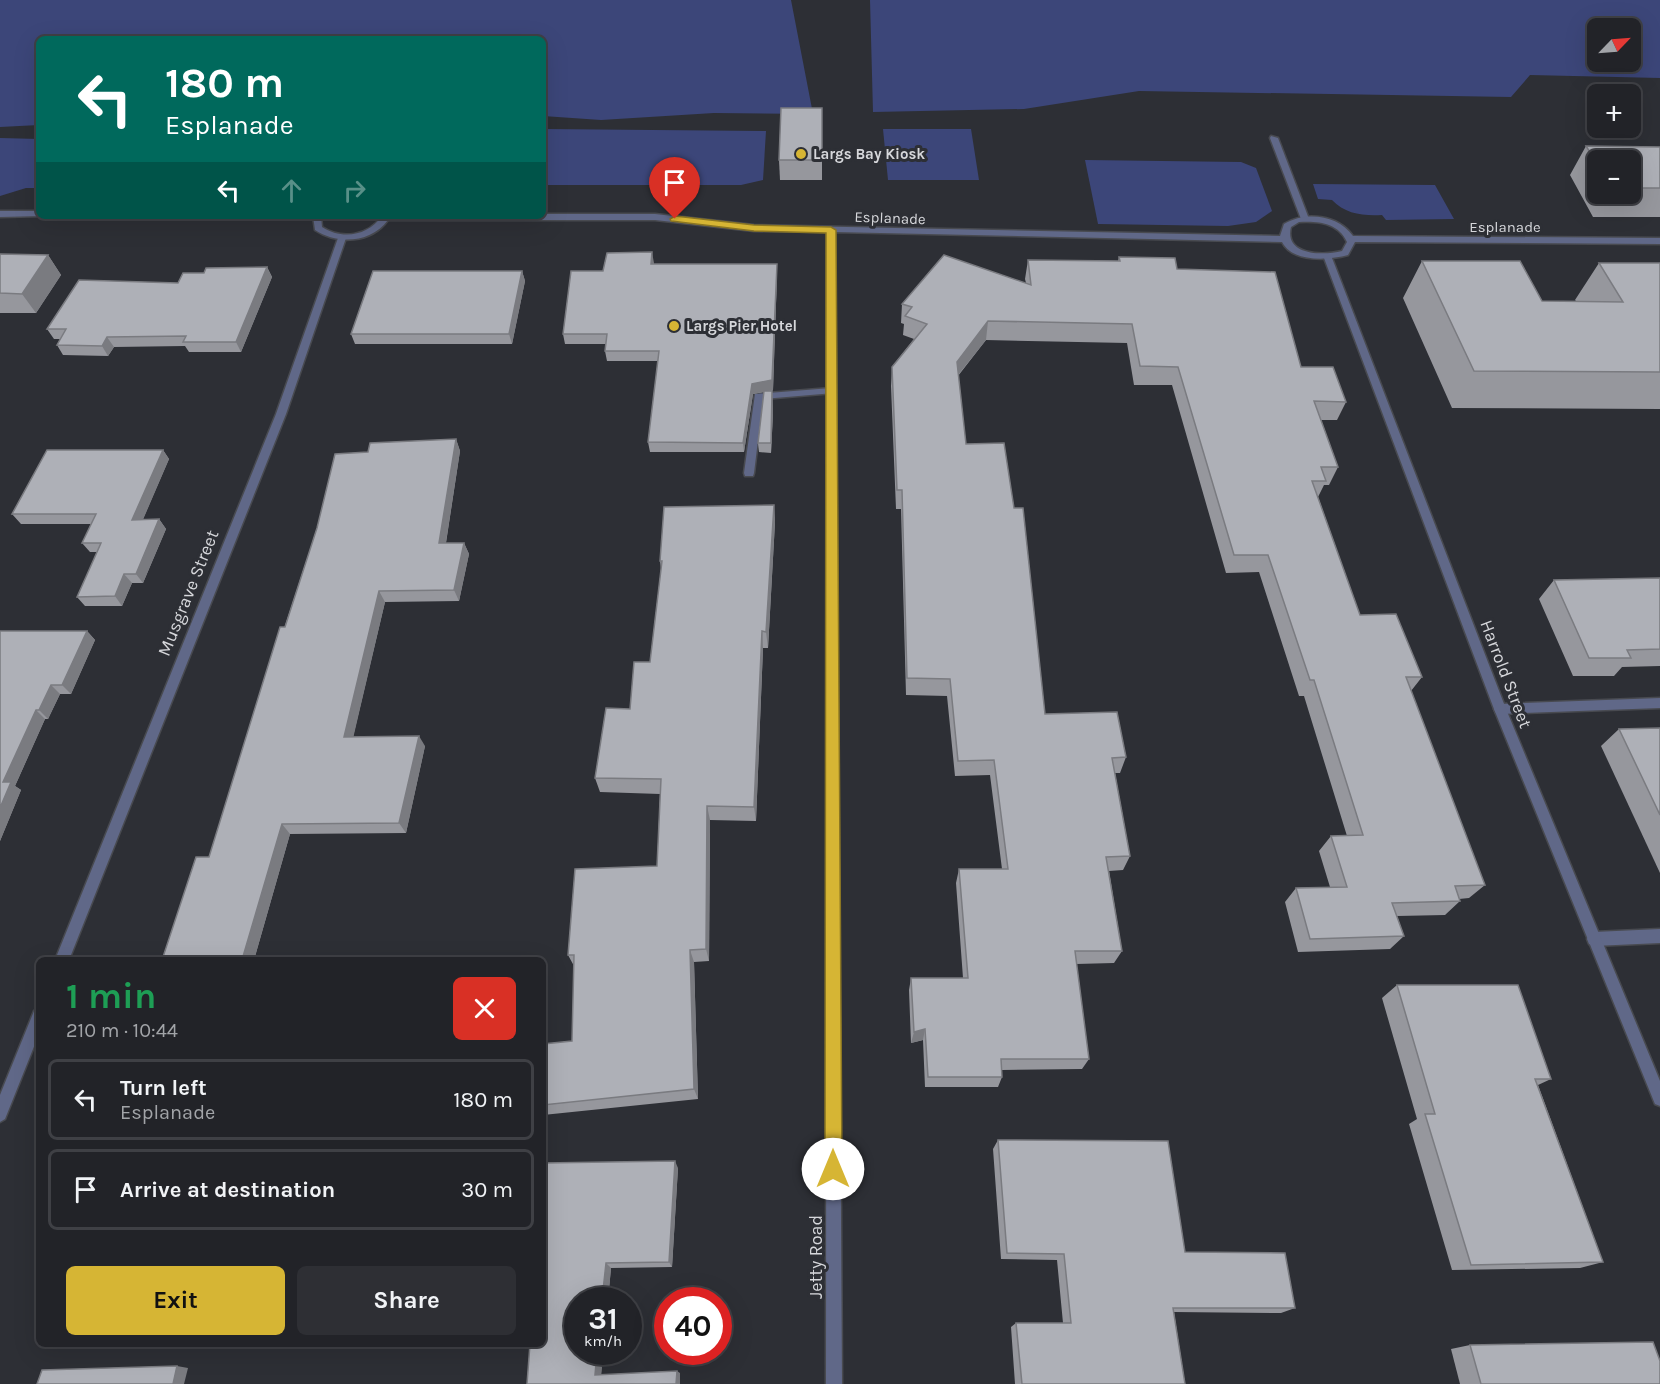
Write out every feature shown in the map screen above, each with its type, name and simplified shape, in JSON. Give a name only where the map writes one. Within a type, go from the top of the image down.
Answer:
[{"type":"street","points":[[1274,138],[1305,219]]},
{"type":"street","points":[[0,213],[36,214]]},
{"type":"street","name":"Esplanade","points":[[546,217],[655,217],[754,228],[1286,239]]},
{"type":"street","points":[[317,219],[318,228],[323,233],[342,237],[374,230],[384,219]]},
{"type":"street","points":[[1305,219],[1337,225],[1350,239],[1350,248],[1345,253],[1328,258],[1298,251],[1286,239],[1287,226],[1305,219]]},
{"type":"street","name":"Jetty Road","points":[[831,230],[834,1384]]},
{"type":"street","name":"Musgrave Street","points":[[63,957],[280,414],[342,237]]},
{"type":"street","name":"Esplanade","points":[[1350,239],[1660,241]]},
{"type":"street","name":"Harrold Street","points":[[1328,258],[1500,709],[1660,1099]]},
{"type":"street","points":[[749,473],[758,396],[831,391]]},
{"type":"street","points":[[1500,709],[1660,703]]},
{"type":"street","points":[[1594,939],[1660,936]]},
{"type":"street","points":[[0,1114],[36,1024]]},
{"type":"shaded area","points":[[0,0],[791,0],[813,114],[714,113],[601,120],[546,116],[546,36],[36,36],[36,125],[0,127]]},
{"type":"shaded area","points":[[870,0],[1660,0],[1660,78],[1530,75],[1511,97],[1139,91],[1024,109],[873,112]]},
{"type":"shaded area","points":[[546,129],[766,131],[763,180],[741,185],[546,185]]},
{"type":"shaded area","points":[[883,129],[971,129],[979,180],[888,180]]},
{"type":"shaded area","points":[[0,138],[36,139],[36,188],[26,188],[0,196]]},
{"type":"shaded area","points":[[1085,160],[1241,162],[1256,168],[1272,211],[1256,222],[1228,226],[1098,224]]},
{"type":"shaded area","points":[[1313,184],[1435,185],[1454,219],[1386,220],[1382,215],[1355,213],[1337,205],[1332,200],[1318,199]]},
{"type":"building","points":[[781,108],[822,108],[822,160],[779,160]]},
{"type":"building","points":[[1586,146],[1660,147],[1660,188],[1641,188],[1641,150],[1589,150]]},
{"type":"building","points":[[652,252],[651,264],[777,264],[772,380],[752,384],[743,443],[648,442],[659,351],[605,351],[607,334],[563,334],[571,271],[603,271],[607,253]]},
{"type":"building","points":[[0,254],[48,255],[22,294],[0,293]]},
{"type":"building","points":[[944,255],[1031,285],[1028,260],[1120,261],[1119,257],[1175,258],[1177,269],[1275,272],[1301,367],[1333,367],[1346,402],[1314,401],[1338,467],[1321,467],[1326,481],[1312,481],[1360,615],[1396,614],[1422,677],[1406,677],[1485,885],[1455,886],[1460,901],[1392,903],[1404,936],[1310,939],[1296,888],[1347,887],[1331,836],[1363,835],[1314,680],[1310,680],[1268,555],[1234,555],[1178,367],[1140,366],[1132,324],[988,321],[957,362],[966,444],[1004,443],[1014,508],[1023,508],[1045,714],[1117,712],[1126,757],[1112,758],[1130,856],[1106,857],[1122,951],[1075,951],[1089,1059],[1001,1059],[1002,1077],[928,1077],[925,1029],[914,1032],[911,978],[968,978],[959,869],[1008,869],[994,760],[958,761],[950,679],[907,678],[902,490],[897,490],[892,367],[927,324],[905,316],[912,307],[902,304]]},
{"type":"building","points":[[1422,261],[1520,261],[1542,301],[1623,302],[1599,263],[1660,263],[1660,372],[1474,371]]},
{"type":"building","points":[[267,267],[236,342],[183,342],[186,336],[107,337],[102,346],[57,345],[66,329],[47,329],[79,280],[178,283],[183,273],[204,273],[206,268]]},
{"type":"building","points":[[373,271],[522,271],[509,334],[351,334]]},
{"type":"building","points":[[764,391],[772,391],[771,443],[758,443]]},
{"type":"building","points":[[456,439],[439,543],[464,543],[454,590],[379,591],[344,737],[419,736],[399,823],[282,824],[243,957],[163,957],[196,857],[209,857],[280,627],[285,627],[317,528],[335,454],[368,452],[370,443]]},
{"type":"building","points":[[47,450],[163,450],[132,520],[159,519],[136,574],[124,574],[115,596],[77,597],[101,543],[82,543],[96,514],[12,514]]},
{"type":"building","points":[[774,505],[766,632],[762,631],[754,807],[707,806],[706,949],[690,950],[694,1089],[546,1105],[546,1044],[572,1041],[574,955],[568,955],[575,869],[657,866],[661,779],[595,778],[606,708],[630,709],[634,662],[650,662],[662,561],[660,561],[664,507]]},
{"type":"building","points":[[1660,578],[1660,649],[1627,650],[1631,658],[1589,658],[1554,580]]},
{"type":"building","points":[[0,631],[87,631],[62,685],[51,685],[39,710],[36,710],[3,782],[11,782],[0,808]]},
{"type":"building","points":[[1660,728],[1660,815],[1619,729]]},
{"type":"building","points":[[1397,985],[1518,985],[1551,1079],[1535,1079],[1603,1262],[1471,1265],[1425,1114],[1435,1114]]},
{"type":"building","points":[[998,1140],[1168,1141],[1185,1252],[1285,1253],[1295,1308],[1173,1308],[1185,1384],[1022,1384],[1016,1323],[1071,1323],[1064,1254],[1007,1253]]},
{"type":"building","points":[[675,1161],[669,1262],[606,1263],[603,1287],[564,1287],[564,1365],[596,1365],[595,1375],[677,1371],[676,1384],[527,1384],[530,1347],[546,1347],[546,1163]]},
{"type":"building","points":[[1653,1342],[1660,1361],[1660,1384],[1481,1384],[1470,1345]]},
{"type":"building","points":[[177,1366],[173,1384],[37,1384],[42,1370]]},
{"type":"place","name":"Largs Bay Kiosk","points":[[801,154]]},
{"type":"place","name":"Largs Pier Hotel","points":[[674,326]]},
{"type":"route","points":[[675,219],[754,228],[831,230],[833,1169]]}]
